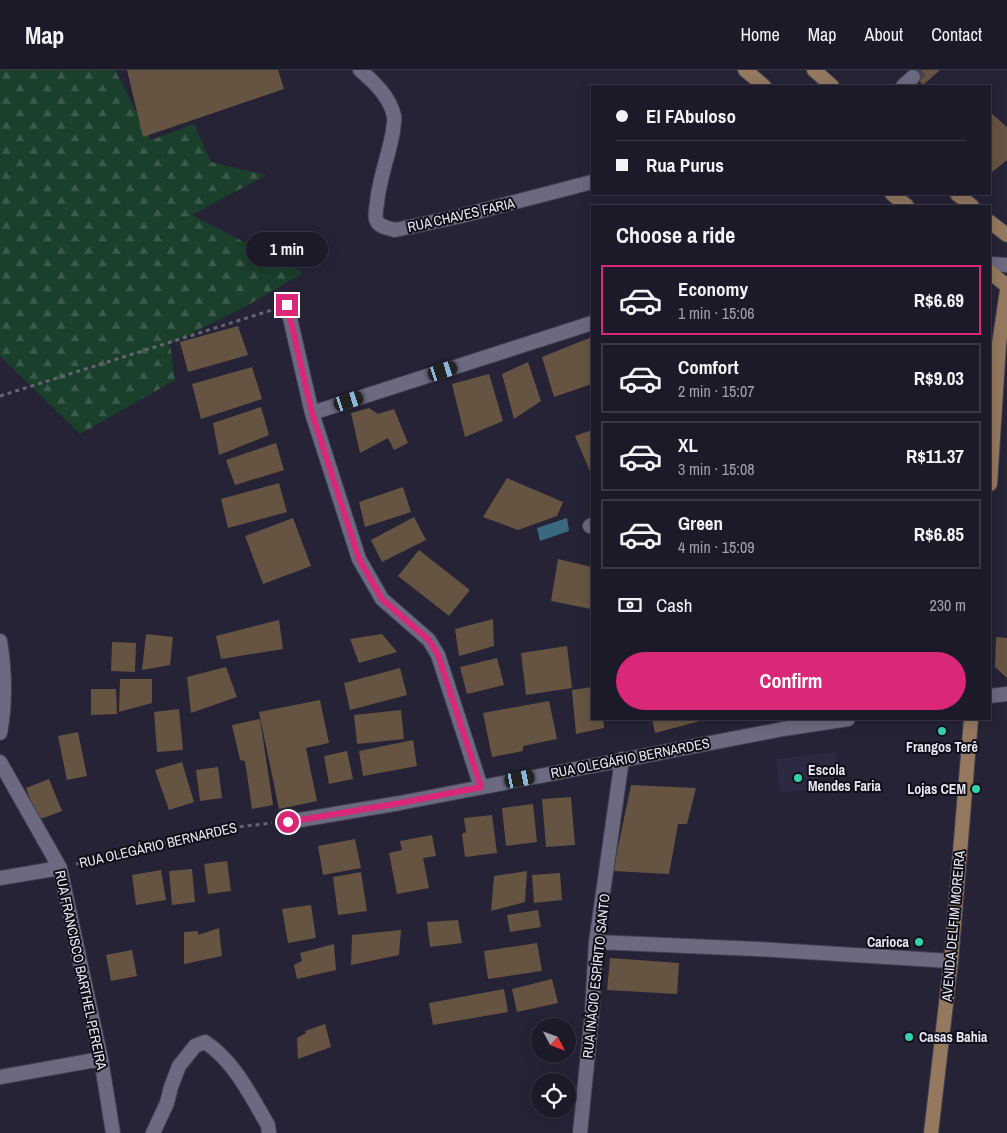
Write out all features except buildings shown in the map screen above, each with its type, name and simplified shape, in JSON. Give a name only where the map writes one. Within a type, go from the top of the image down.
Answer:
[{"type":"main road","points":[[745,70],[763,85]]},
{"type":"main road","points":[[814,70],[831,85]]},
{"type":"main road","points":[[893,195],[905,205]]},
{"type":"main road","points":[[958,195],[971,205]]},
{"type":"main road","points":[[991,273],[1007,286]]},
{"type":"main road","points":[[991,451],[998,344],[1007,290]]},
{"type":"main road","name":"AVENIDA DELFIM MOREIRA","points":[[932,1133],[950,961],[970,720]]},
{"type":"street","name":"RUA CHAVES FARIA","points":[[360,70],[390,102],[394,117],[391,143],[376,210],[376,218],[379,224],[386,228],[395,230],[451,218],[591,182]]},
{"type":"street","points":[[991,264],[1007,265]]},
{"type":"street","points":[[287,305],[312,413],[359,559],[382,599],[429,640],[438,655],[481,787]]},
{"type":"street","points":[[312,413],[591,323]]},
{"type":"street","points":[[0,641],[5,678],[0,733]]},
{"type":"street","points":[[991,696],[1007,694]]},
{"type":"street","name":"RUA OLEGÁRIO BERNARDES","points":[[288,822],[400,803],[783,729],[842,720]]},
{"type":"street","name":"RUA INÁCIO ESPÍRITO SANTO","points":[[580,1133],[592,1013],[596,942],[622,759]]},
{"type":"street","name":"RUA FRANCISCO BARTHEL PEREIRA","points":[[0,762],[60,868],[101,1059],[113,1133]]},
{"type":"street","name":"RUA OLEGÁRIO BERNARDES","points":[[0,878],[60,868]]},
{"type":"street","points":[[596,942],[757,949],[950,961]]},
{"type":"street","points":[[153,1133],[167,1103],[179,1066],[195,1046],[205,1042],[218,1050],[237,1073],[268,1125],[269,1133]]},
{"type":"street","points":[[0,1077],[101,1059]]},
{"type":"path","points":[[0,396],[287,305]]},
{"type":"path","name":"RUA OLEGÁRIO BERNARDES","points":[[60,868],[220,829],[288,822]]},
{"type":"shaded area","name":"Escola Mendes Faria","points":[[836,752],[838,766],[817,768],[819,788],[780,793],[776,759]]},
{"type":"green space","points":[[0,70],[115,70],[151,140],[194,124],[211,162],[266,175],[192,215],[303,273],[248,305],[170,344],[175,380],[80,434],[0,356]]},
{"type":"water","points":[[567,518],[569,531],[540,541],[537,528]]},
{"type":"tunnel","points":[[913,77],[921,70]]},
{"type":"place","name":"Frangos Terê","points":[[942,731]]},
{"type":"place","name":"Escola Mendes Faria","points":[[798,778]]},
{"type":"place","name":"Lojas CEM","points":[[976,789]]},
{"type":"place","name":"Carioca","points":[[919,942]]},
{"type":"place","name":"Casas Bahia","points":[[909,1037]]},
{"type":"route","points":[[287,305],[312,413],[359,559],[371,583],[382,599],[429,640],[438,655],[481,787],[288,822]]}]
